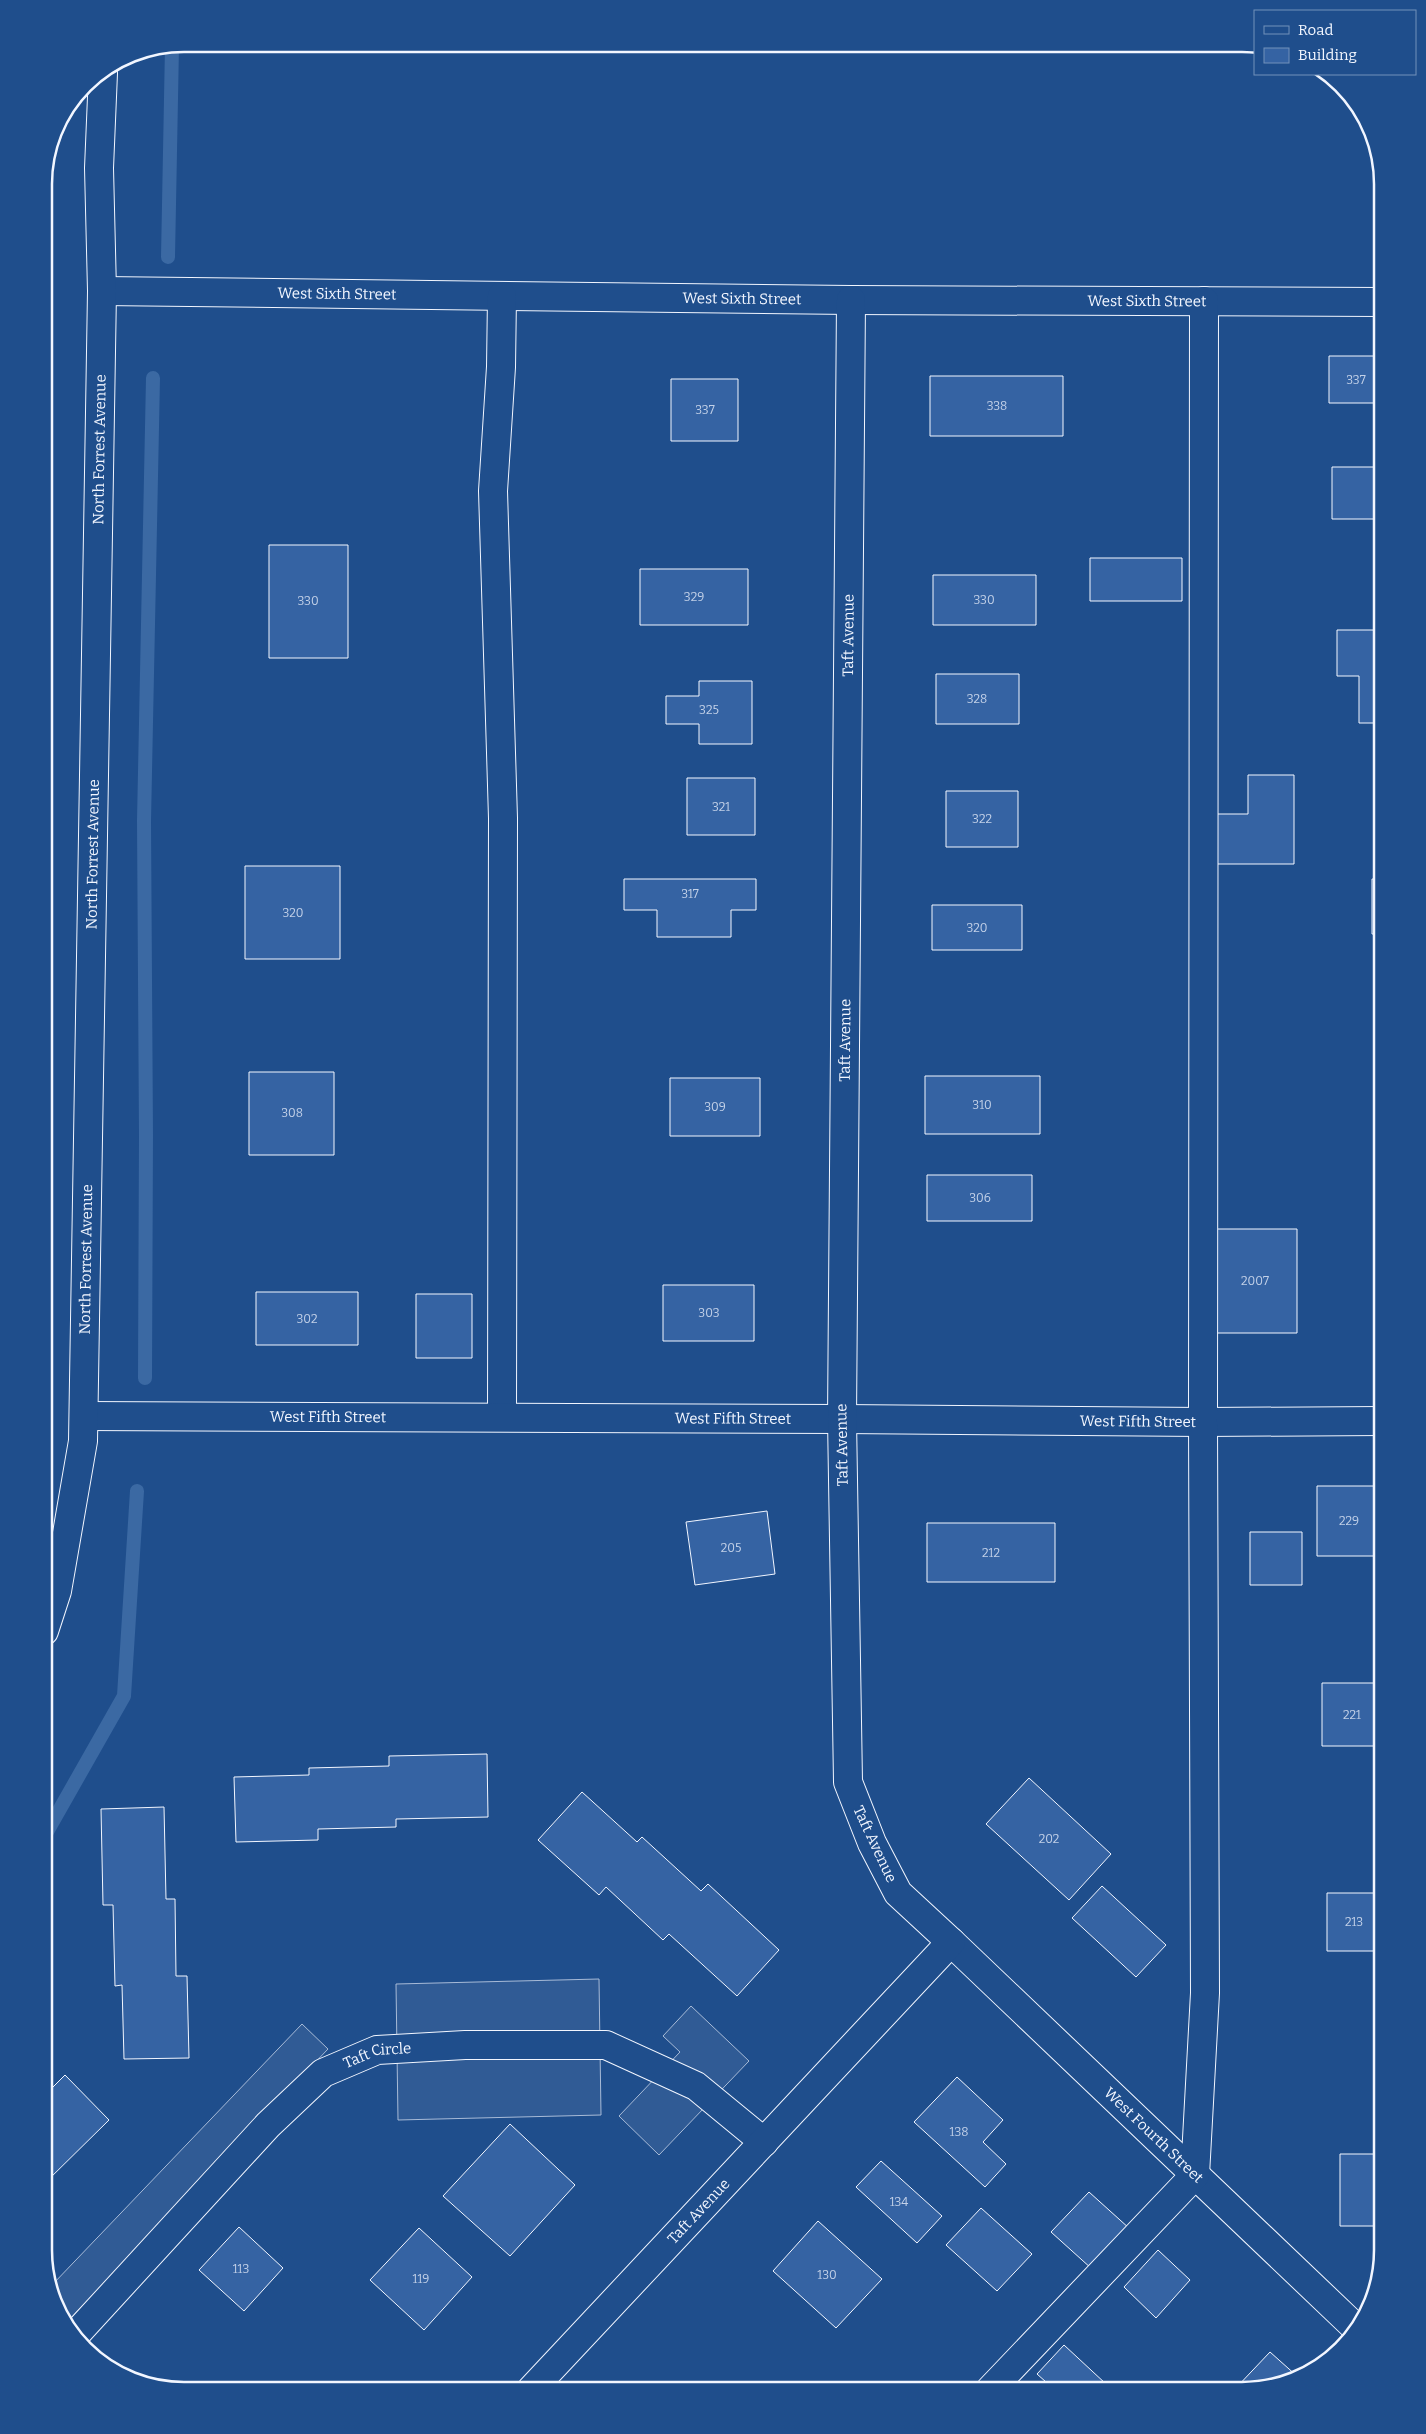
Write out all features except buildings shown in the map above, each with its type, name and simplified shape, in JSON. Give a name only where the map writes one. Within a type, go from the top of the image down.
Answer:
[{"type":"street","name":"North Forrest Avenue","points":[[52,1605],[57,1591],[84,1441],[102,291],[99,168],[103,81]]},
{"type":"street","name":"West Sixth Street","points":[[102,291],[851,300],[1374,302]]},
{"type":"street","points":[[502,296],[501,367],[493,491],[503,818],[502,1417]]},
{"type":"street","name":"Taft Avenue","points":[[539,2381],[951,1942],[898,1892],[872,1843],[848,1782],[842,1419],[851,300]]},
{"type":"street","points":[[998,2382],[1195,2175],[1205,1993],[1203,1422],[1204,301]]},
{"type":"street","name":"West Fifth Street","points":[[84,1416],[1203,1422],[1374,1421]]},
{"type":"street","name":"West Fourth Street","points":[[951,1942],[1351,2323]]},
{"type":"street","name":"Taft Circle","points":[[80,2330],[274,2118],[323,2072],[377,2050],[464,2045],[606,2045],[696,2086],[764,2142]]},
{"type":"shaded area","points":[[599,1979],[601,2115],[398,2120],[396,1984]]},
{"type":"shaded area","points":[[691,2006],[749,2061],[659,2155],[619,2116],[680,2052],[663,2036]]},
{"type":"shaded area","points":[[302,2024],[328,2049],[72,2317],[66,2308],[56,2280]]},
{"type":"waterway","points":[[168,257],[172,53]]},
{"type":"waterway","points":[[145,1378],[144,821],[153,378]]},
{"type":"waterway","points":[[52,1823],[124,1696],[137,1491]]}]
